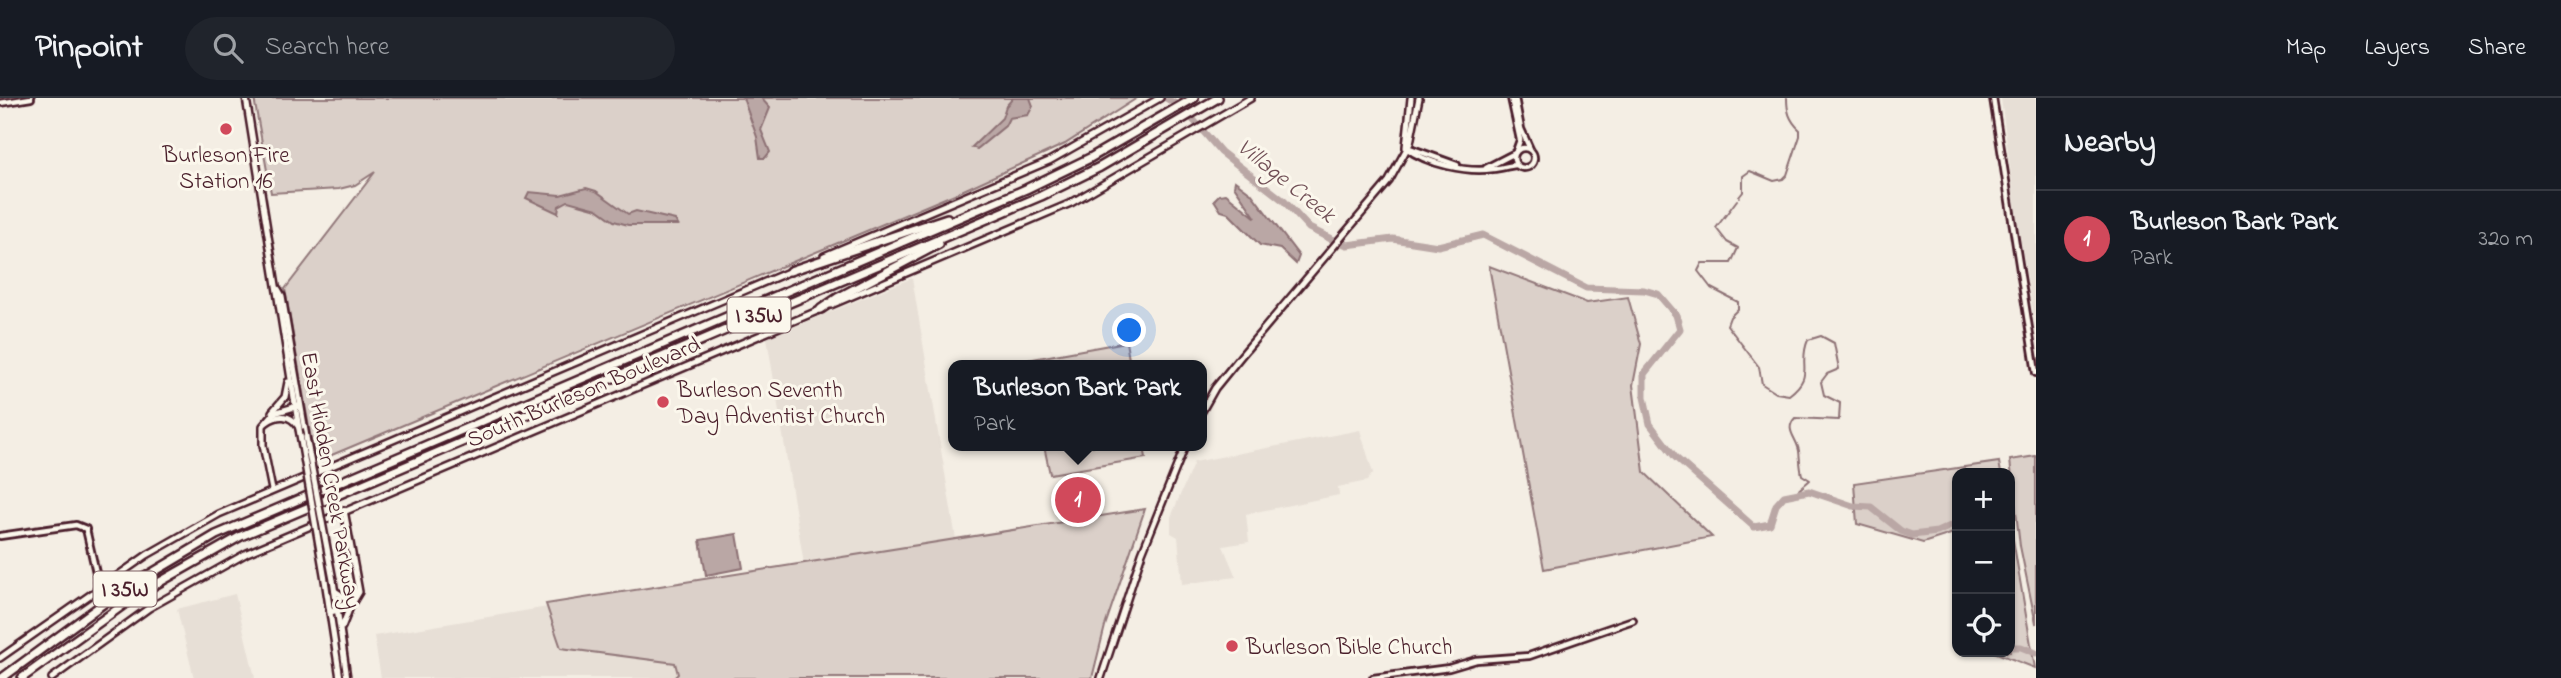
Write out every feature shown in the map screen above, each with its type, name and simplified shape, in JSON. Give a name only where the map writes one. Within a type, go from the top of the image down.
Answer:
[{"type":"highway","name":"I 35W","points":[[2,678],[164,564],[258,514],[985,207],[1070,169],[1194,98]]},
{"type":"highway","name":"I 35W","points":[[22,678],[137,595],[241,536],[986,220],[1066,184],[1218,98]]},
{"type":"highway","points":[[790,271],[985,207]]},
{"type":"highway","points":[[821,309],[838,296],[986,220]]},
{"type":"main road","name":"East Hidden Creek Parkway","points":[[246,98],[329,580],[340,678]]},
{"type":"main road","name":"South Burleson Boulevard","points":[[0,658],[99,586],[183,533],[272,490],[1049,161],[1160,98]]},
{"type":"main road","name":"South Burleson Boulevard","points":[[52,678],[149,607],[247,553],[1070,203],[1251,98]]},
{"type":"main road","points":[[1406,147],[1411,98]]},
{"type":"main road","points":[[1207,404],[1224,378],[1389,181],[1412,137],[1419,98]]},
{"type":"main road","name":"East Hidden Creek Parkway","points":[[278,289],[276,297],[288,368],[298,406]]},
{"type":"main road","points":[[272,490],[263,426],[285,397],[288,368]]},
{"type":"main road","points":[[269,417],[298,406]]},
{"type":"main road","points":[[263,426],[282,416],[291,419],[302,429]]},
{"type":"main road","points":[[1101,678],[1142,554],[1183,451]]},
{"type":"main road","points":[[344,657],[342,621],[357,599],[358,590],[345,510]]},
{"type":"main road","name":"East Hidden Creek Parkway","points":[[329,580],[334,590],[333,609],[347,678]]},
{"type":"main road","points":[[334,590],[344,597],[358,590]]},
{"type":"main road","points":[[333,609],[350,601],[358,590]]},
{"type":"main road","points":[[333,609],[350,607]]},
{"type":"street","points":[[0,103],[31,98]]},
{"type":"street","points":[[1406,147],[1415,154],[1458,166],[1482,169],[1516,165],[1525,169],[1532,166],[1532,152],[1523,137],[1513,98]]},
{"type":"street","points":[[1513,98],[1520,140],[1516,165]]},
{"type":"street","points":[[1993,98],[2036,373]]},
{"type":"street","points":[[1482,169],[1506,160],[1524,148],[1532,152]]},
{"type":"street","points":[[0,536],[76,525],[86,528],[99,586]]},
{"type":"street","points":[[1373,678],[1449,668],[1476,660],[1529,656],[1633,620]]},
{"type":"shaded area","points":[[254,98],[1137,98],[1065,144],[957,193],[315,462],[285,289],[375,172],[355,185],[339,189],[271,193]]},
{"type":"shaded area","points":[[743,98],[761,98],[770,108],[761,130],[770,152],[765,158],[760,158],[757,137]]},
{"type":"shaded area","points":[[1013,98],[1030,98],[1033,106],[1028,115],[1009,118],[1005,126],[977,149],[972,147],[1002,118],[1006,106]]},
{"type":"shaded area","points":[[2001,98],[2036,98],[2036,328],[2016,214]]},
{"type":"shaded area","points":[[1235,181],[1251,193],[1299,256],[1296,264],[1280,249],[1260,245],[1228,213],[1221,211],[1214,200],[1219,195],[1226,194],[1256,218],[1234,186]]},
{"type":"shaded area","points":[[586,188],[596,191],[628,214],[636,211],[675,220],[678,225],[628,225],[614,221],[597,209],[568,201],[559,206],[558,213],[526,198],[529,192],[560,195]]},
{"type":"shaded area","points":[[1489,266],[1587,303],[1628,297],[1641,344],[1633,385],[1644,472],[1712,537],[1544,569]]},
{"type":"shaded area","points":[[912,278],[956,539],[1107,516],[1058,678],[381,678],[374,636],[804,564],[767,338]]},
{"type":"shaded area","points":[[1126,342],[1129,360],[1027,360]]},
{"type":"shaded area","points":[[1360,430],[1373,473],[1367,481],[1338,487],[1339,495],[1246,514],[1249,542],[1223,546],[1236,577],[1182,584],[1178,537],[1171,533],[1171,517],[1194,462]]},
{"type":"shaded area","points":[[1045,451],[1145,451],[1146,458],[1050,474]]},
{"type":"shaded area","points":[[2036,456],[2036,624],[2020,546],[2015,503],[2015,468],[2011,468],[2010,460]]},
{"type":"shaded area","points":[[1999,462],[2000,468],[1958,468]]},
{"type":"shaded area","points":[[1952,469],[1952,534],[1923,543],[1857,524],[1854,483]]},
{"type":"shaded area","points":[[1088,478],[1095,516],[1067,521],[1060,484]]},
{"type":"shaded area","points":[[1145,509],[1105,626],[1092,678],[674,678],[678,674],[675,663],[561,648],[546,604]]},
{"type":"shaded area","points":[[737,534],[743,568],[706,575],[700,540]]},
{"type":"shaded area","points":[[2015,551],[2035,668],[2007,657],[2015,657]]},
{"type":"shaded area","points":[[235,594],[255,678],[194,678],[177,609]]},
{"type":"waterway","name":"Village Creek","points":[[1166,98],[1184,109],[1221,152],[1284,201],[1309,228],[1331,239],[1347,245],[1393,239],[1438,246],[1483,235],[1586,288],[1644,290],[1658,294],[1676,315],[1680,329],[1644,374],[1644,397],[1650,424],[1675,457],[1754,527],[1770,524],[1776,505],[1784,496],[1809,491],[1853,506],[1871,507],[1901,531],[1912,535],[1937,532],[1952,525]]},
{"type":"waterway","points":[[1739,197],[1743,192],[1743,176],[1750,171],[1774,181],[1787,175],[1800,136],[1800,130],[1789,115],[1787,98]]},
{"type":"waterway","points":[[1737,200],[1716,228],[1727,242],[1738,248],[1731,263],[1702,263],[1698,271],[1711,288],[1738,302],[1738,309],[1727,325],[1759,367],[1762,384],[1776,393],[1789,395],[1802,381],[1808,340],[1821,336],[1834,343],[1839,369],[1827,374],[1821,382],[1824,395],[1840,403],[1839,420],[1795,418],[1792,422],[1791,430],[1798,446],[1802,475],[1810,480],[1795,493]]},
{"type":"waterway","name":"Village Creek","points":[[2015,647],[2036,653]]},
{"type":"place","name":"Burleson Fire Station 16","points":[[226,129]]},
{"type":"place","name":"Burleson Seventh Day Adventist Church","points":[[663,402]]},
{"type":"place","name":"Burleson Bark Park","points":[[1078,500]]},
{"type":"place","name":"Burleson Bible Church","points":[[1232,646]]}]
